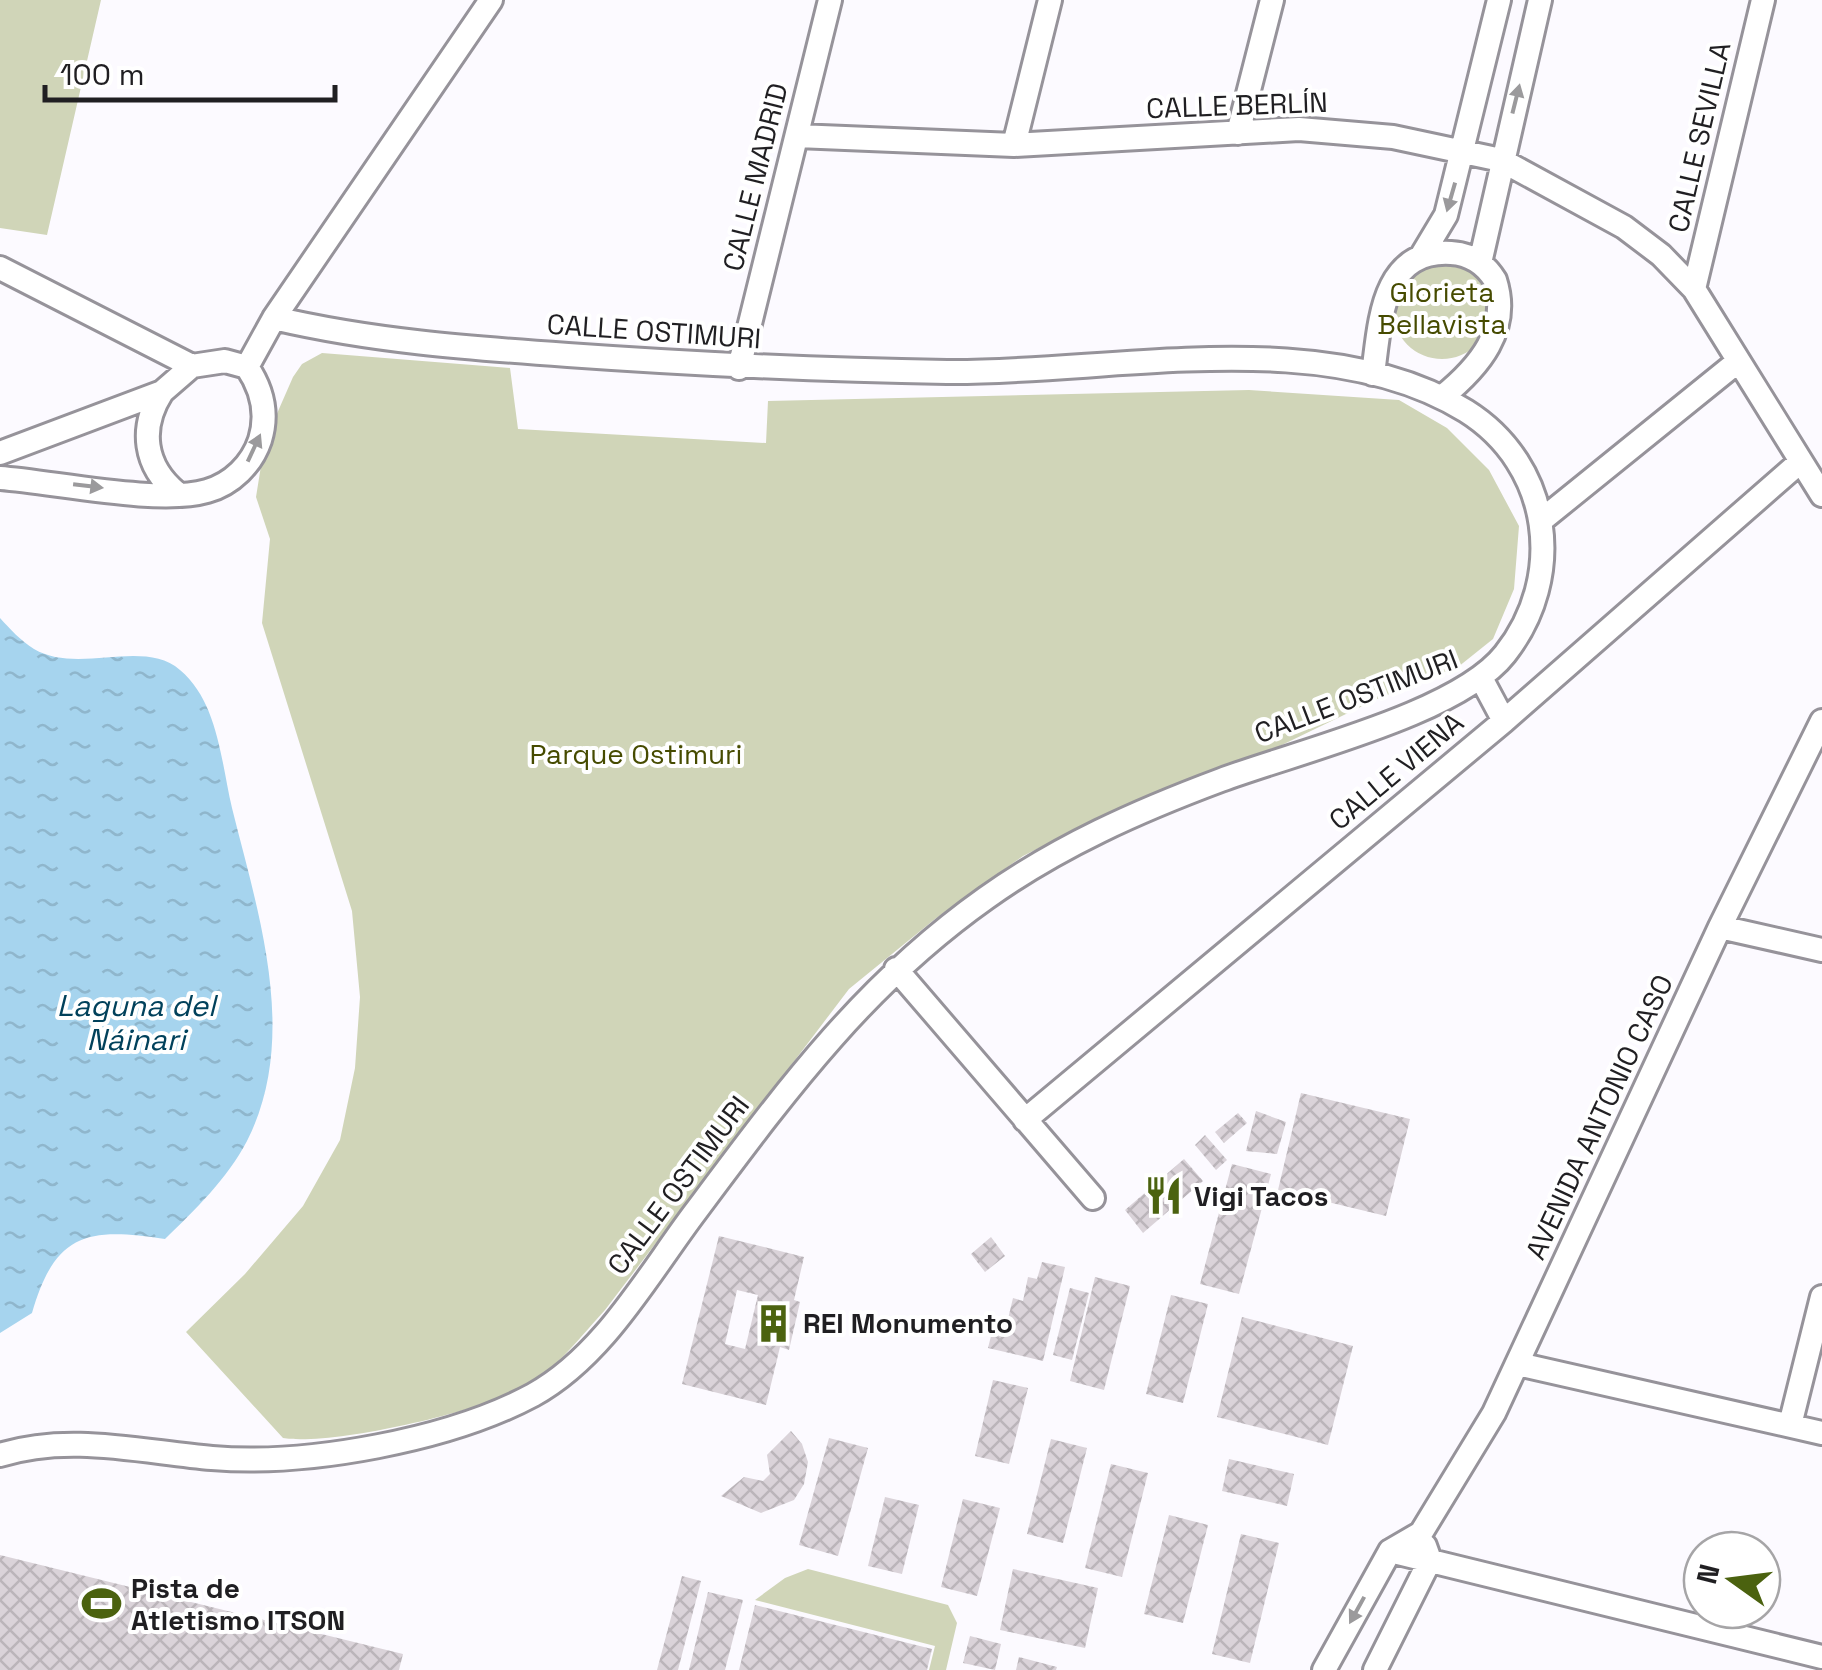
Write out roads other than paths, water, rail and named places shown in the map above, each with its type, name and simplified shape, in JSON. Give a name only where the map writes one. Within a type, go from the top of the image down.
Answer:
[{"type":"street","points":[[247,368],[274,318],[491,0]]},
{"type":"street","name":"CALLE MADRID","points":[[739,368],[830,0]]},
{"type":"street","points":[[1014,145],[1050,0]]},
{"type":"street","points":[[1238,133],[1272,0]]},
{"type":"street","points":[[1373,374],[1382,304],[1407,264],[1422,255],[1446,215],[1499,0]]},
{"type":"street","points":[[1480,263],[1540,0]]},
{"type":"street","name":"CALLE SEVILLA","points":[[1694,289],[1763,0]]},
{"type":"street","name":"CALLE BERLÍN","points":[[796,136],[1014,145],[1340,130],[1501,160],[1624,226],[1694,289],[1736,363],[1822,495]]},
{"type":"street","points":[[1422,255],[1460,254],[1480,263],[1490,272],[1499,293],[1497,331],[1476,364],[1442,397]]},
{"type":"street","points":[[0,268],[192,366]]},
{"type":"street","name":"CALLE OSTIMURI","points":[[0,1456],[62,1444],[239,1460],[300,1456],[444,1428],[534,1394],[586,1354],[804,1067],[896,969],[1013,879],[1092,833],[1216,782],[1431,704],[1481,678],[1502,658],[1534,604],[1542,579],[1543,519],[1522,471],[1498,437],[1442,397],[1373,374],[1310,364],[1248,361],[957,372],[739,368],[410,345],[274,318]]},
{"type":"street","points":[[0,453],[162,392],[192,366],[225,361],[247,368],[264,408],[254,453],[222,485],[177,494],[0,478]]},
{"type":"street","points":[[1543,519],[1736,363]]},
{"type":"street","points":[[162,392],[149,418],[148,446],[157,473],[177,494]]},
{"type":"street","name":"CALLE VIENA","points":[[1025,1120],[1504,721],[1800,462]]},
{"type":"street","points":[[1481,678],[1504,721]]},
{"type":"street","name":"AVENIDA ANTONIO CASO","points":[[1422,1533],[1518,1364],[1720,927],[1822,721]]},
{"type":"street","points":[[1720,927],[1822,950]]},
{"type":"street","points":[[896,969],[1093,1198]]},
{"type":"street","points":[[1790,1425],[1822,1297]]},
{"type":"street","points":[[1518,1364],[1822,1433]]},
{"type":"street","points":[[1324,1670],[1390,1550],[1422,1533],[1430,1560],[1375,1670]]},
{"type":"street","points":[[1390,1550],[1822,1656]]},
{"type":"water","name":"Laguna del Náinari","points":[[0,618],[29,646],[51,656],[148,657],[165,661],[193,683],[210,715],[221,752],[262,932],[272,1017],[271,1059],[263,1101],[247,1141],[210,1193],[165,1239],[95,1236],[64,1251],[41,1286],[32,1313],[0,1333]]},
{"type":"place","name":"Vigi Tacos","points":[[1164,1196]]},
{"type":"place","name":"REI Monumento","points":[[773,1323]]},
{"type":"place","name":"Pista de Atletismo ITSON","points":[[101,1604]]},
{"type":"park label","name":"Glorieta Bellavista","points":[[1442,308]]},
{"type":"park label","name":"Parque Ostimuri","points":[[636,754]]}]
